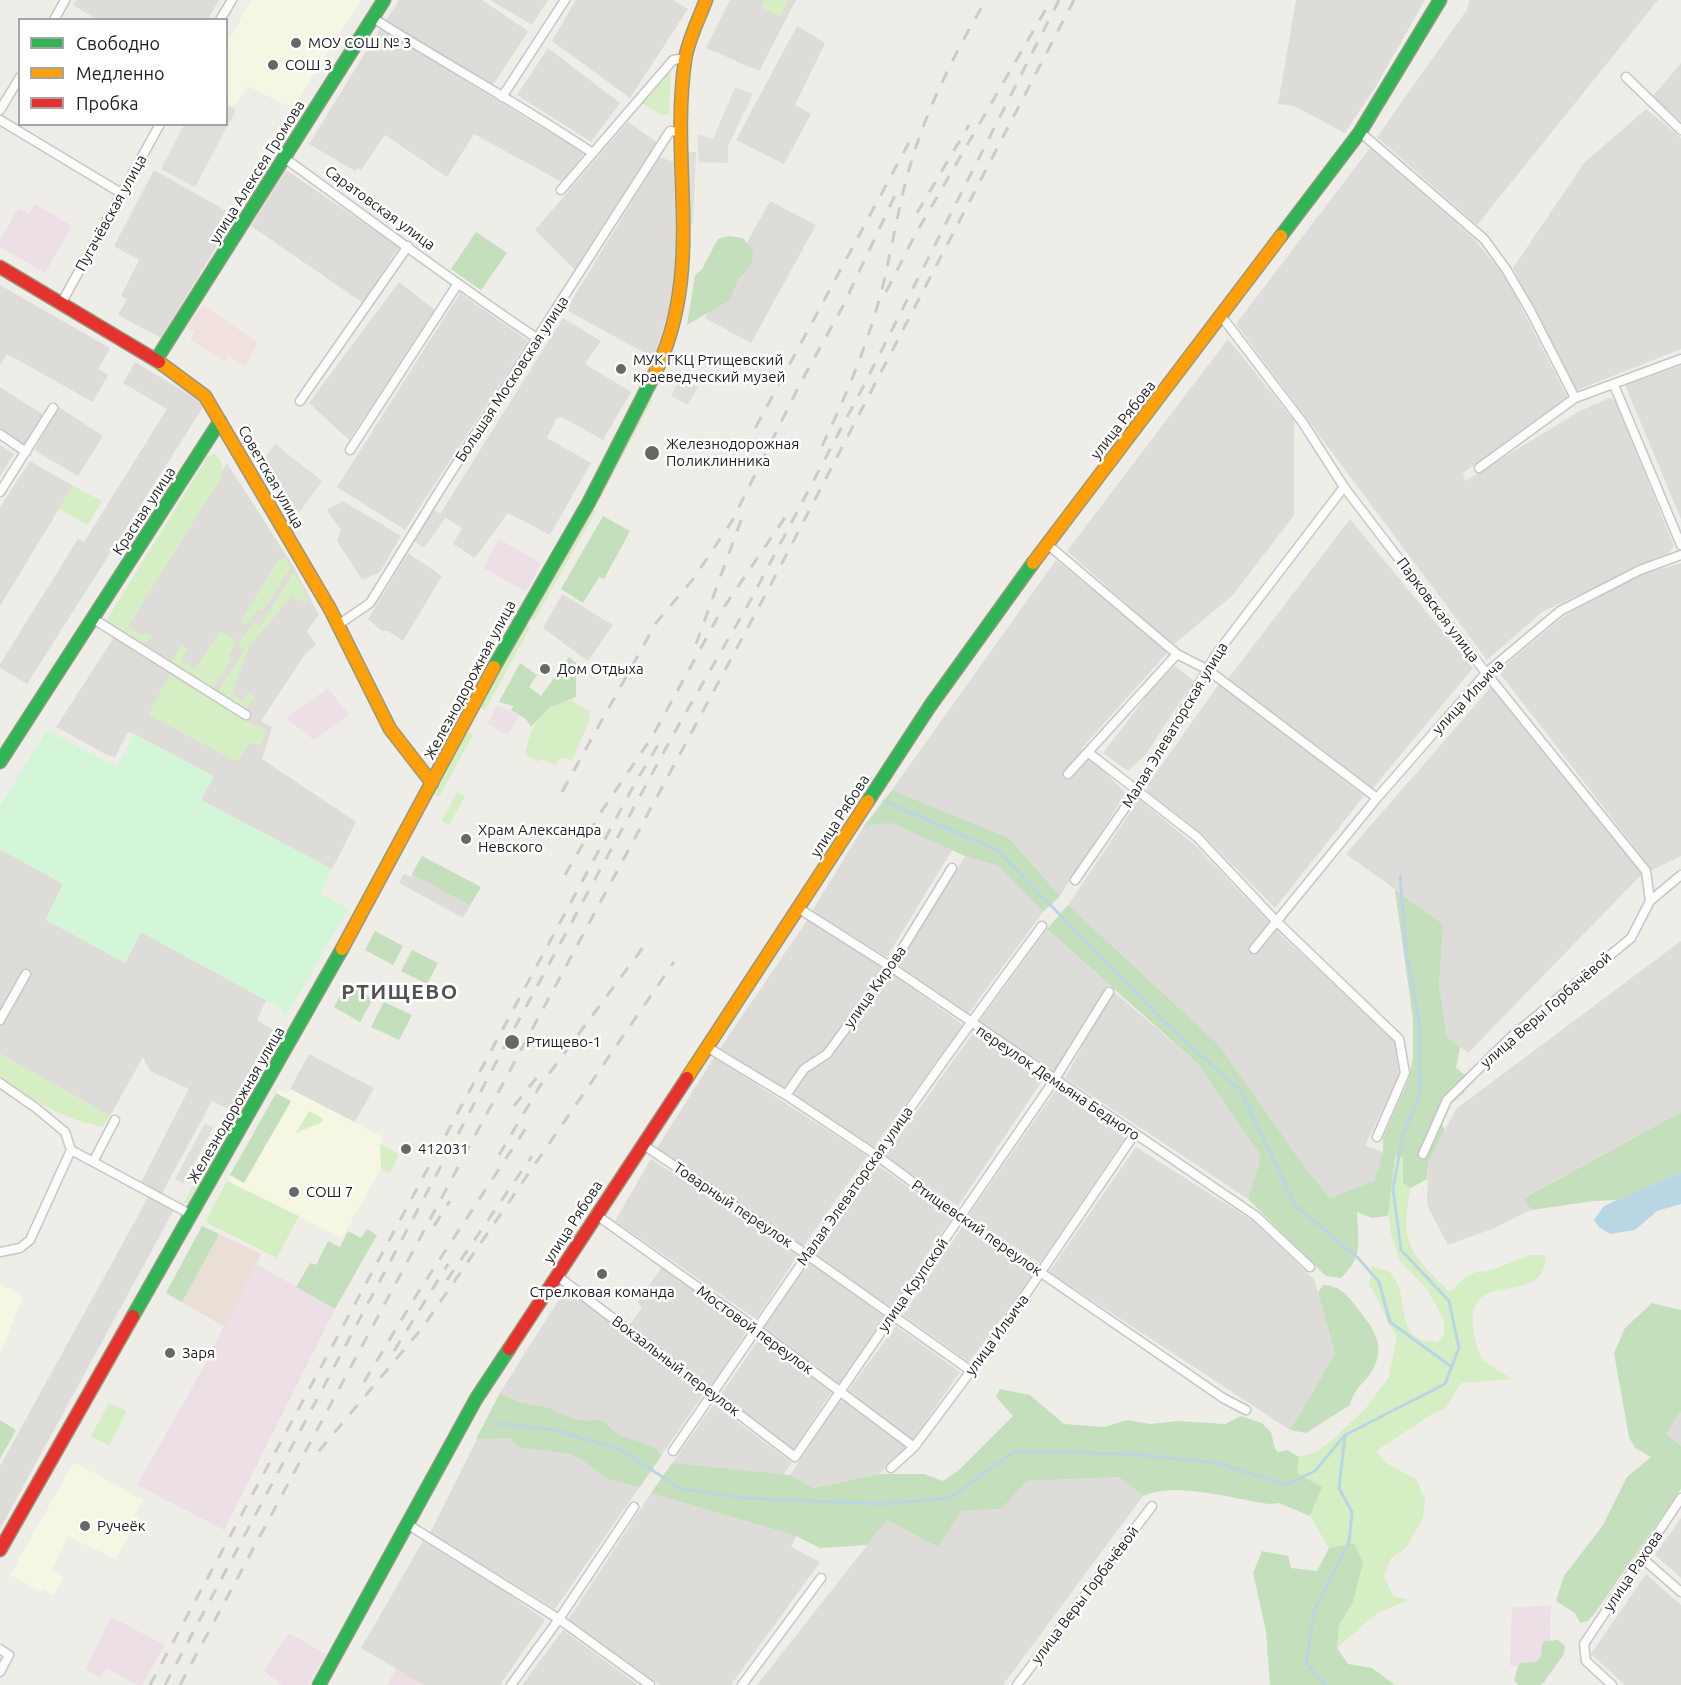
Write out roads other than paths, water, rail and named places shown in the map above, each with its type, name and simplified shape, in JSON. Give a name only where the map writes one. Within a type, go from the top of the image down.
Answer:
[{"type":"street","points":[[55,18],[65,0]]},
{"type":"street","points":[[221,18],[232,0]]},
{"type":"street","name":"улица Алексея Громова","points":[[156,360],[384,0]]},
{"type":"street","points":[[502,97],[565,0]]},
{"type":"street","points":[[680,132],[685,58],[706,0]]},
{"type":"street","name":"улица Рябова","points":[[319,1685],[476,1399],[595,1214],[930,706],[1047,544],[1222,317],[1360,132],[1440,0]]},
{"type":"street","points":[[373,18],[502,97],[523,107],[591,152]]},
{"type":"street","points":[[561,190],[591,152],[673,60],[685,58]]},
{"type":"street","points":[[1626,77],[1681,130]]},
{"type":"street","points":[[0,110],[18,80]]},
{"type":"street","points":[[0,120],[122,193]]},
{"type":"street","name":"Пугачёвская улица","points":[[62,302],[159,126]]},
{"type":"street","name":"Большая Московская улица","points":[[338,625],[370,603],[670,131],[680,132]]},
{"type":"street","name":"Железнодорожная улица","points":[[0,1550],[190,1214],[305,1017],[524,611],[589,502],[658,368],[675,316],[682,283],[685,249],[680,132]]},
{"type":"street","points":[[1360,132],[1484,239],[1506,269],[1530,310],[1575,398]]},
{"type":"street","name":"Саратовская улица","points":[[284,157],[408,246],[457,285],[538,339]]},
{"type":"street","points":[[300,401],[408,246]]},
{"type":"street","name":"Советская улица","points":[[0,267],[156,360],[205,396],[338,625],[355,673],[390,729],[432,783]]},
{"type":"street","points":[[350,450],[457,285]]},
{"type":"street","name":"Парковская улица","points":[[1222,317],[1303,423],[1344,487],[1486,673],[1646,871],[1650,901]]},
{"type":"street","points":[[1479,468],[1575,398],[1681,359]]},
{"type":"street","points":[[1614,385],[1681,545]]},
{"type":"street","points":[[0,492],[53,408]]},
{"type":"street","name":"Красная улица","points":[[0,762],[220,421]]},
{"type":"street","points":[[0,434],[26,452]]},
{"type":"street","name":"Малая Элеваторская улица","points":[[1075,880],[1136,792],[1217,653],[1344,487]]},
{"type":"street","points":[[1047,544],[1177,654],[1208,670],[1377,798]]},
{"type":"street","name":"улица Ильича","points":[[1254,949],[1377,798],[1486,673],[1560,611],[1640,570],[1681,555]]},
{"type":"street","points":[[92,618],[246,715]]},
{"type":"street","points":[[1068,774],[1177,654]]},
{"type":"street","points":[[1089,753],[1136,792],[1197,837],[1277,922],[1399,1039],[1405,1073],[1377,1137]]},
{"type":"street","name":"улица Кирова","points":[[786,1095],[804,1069],[827,1054],[891,968],[952,868]]},
{"type":"street","name":"улица Веры Горбачёвой","points":[[1423,1154],[1447,1100],[1511,1037],[1631,938],[1650,901],[1681,875]]},
{"type":"street","name":"переулок Демьяна Бедного","points":[[798,908],[891,968],[1256,1216],[1310,1267]]},
{"type":"street","name":"Малая Элеваторская улица","points":[[673,1451],[758,1330],[806,1254],[1042,926]]},
{"type":"street","points":[[0,1020],[26,974]]},
{"type":"street","name":"улица Крупской","points":[[795,1457],[1055,1079],[1109,992]]},
{"type":"street","name":"Ртищевский переулок","points":[[707,1047],[786,1095],[876,1155],[1040,1273],[1223,1398],[1246,1410]]},
{"type":"street","points":[[0,1083],[65,1132],[71,1150],[30,1240],[20,1248],[0,1252]]},
{"type":"street","points":[[94,1160],[115,1120]]},
{"type":"street","name":"улица Ильича","points":[[891,1468],[914,1447],[971,1371],[1134,1135]]},
{"type":"street","name":"Товарный переулок","points":[[642,1144],[806,1254],[971,1371]]},
{"type":"street","points":[[71,1150],[94,1160],[190,1214]]},
{"type":"street","name":"Мостовой переулок","points":[[595,1214],[758,1330],[914,1447]]},
{"type":"street","name":"Вокзальный переулок","points":[[556,1275],[795,1457]]},
{"type":"street","name":"улица Рахова","points":[[1612,1685],[1586,1661],[1584,1644],[1681,1498]]},
{"type":"street","name":"улица Веры Горбачёвой","points":[[1017,1685],[1152,1506]]},
{"type":"street","points":[[511,1685],[634,1508]]},
{"type":"street","points":[[407,1524],[559,1619],[650,1685]]},
{"type":"street","points":[[1642,1558],[1681,1592]]},
{"type":"street","points":[[742,1685],[821,1578]]},
{"type":"street","points":[[0,1649],[9,1655],[0,1672]]},
{"type":"water","points":[[1681,1172],[1681,1204],[1657,1211],[1635,1230],[1610,1234],[1599,1227],[1594,1220],[1604,1206]]},
{"type":"waterway","points":[[884,801],[997,850],[1165,1023],[1241,1091],[1295,1205],[1358,1258],[1379,1282],[1390,1322],[1452,1367]]},
{"type":"waterway","points":[[1326,1685],[1306,1663],[1314,1611],[1349,1542],[1352,1512],[1339,1488],[1345,1435],[1445,1384],[1459,1348],[1449,1301],[1401,1250],[1393,1189],[1403,1134],[1420,1095],[1419,1021],[1406,953],[1400,876]]},
{"type":"waterway","points":[[496,1423],[556,1430],[621,1450],[681,1489],[744,1498],[883,1504],[950,1498],[1015,1451],[1130,1454],[1217,1463],[1286,1485],[1315,1471],[1345,1435]]},
{"type":"railway","points":[[822,446],[848,389],[870,330],[882,289],[904,189],[920,136],[945,76],[986,0]]},
{"type":"railway","points":[[165,1685],[508,1040],[673,735],[749,603],[864,385],[1059,0]]},
{"type":"railway","points":[[180,1685],[768,590],[1074,0]]},
{"type":"railway","points":[[886,292],[915,235],[1050,2]]},
{"type":"railway","points":[[917,213],[969,125]]},
{"type":"railway","points":[[744,449],[912,137]]},
{"type":"railway","points":[[562,792],[656,623],[694,578],[732,521],[801,382],[843,306],[897,191]]},
{"type":"railway","points":[[696,644],[744,512]]},
{"type":"railway","points":[[565,875],[603,809],[652,737],[720,613],[788,513]]},
{"type":"railway","points":[[150,1685],[634,785],[661,740]]},
{"type":"railway","points":[[499,1155],[540,1086],[644,946]]},
{"type":"railway","points":[[319,1451],[423,1327],[674,962]]},
{"type":"railway","points":[[514,1106],[538,1076]]},
{"type":"railway","points":[[364,1382],[417,1294],[526,1128]]},
{"type":"railway","points":[[447,1280],[532,1156]]},
{"type":"railway","points":[[434,1226],[450,1201]]},
{"type":"railway","points":[[394,1351],[448,1264]]},
{"type":"place","name":"МОУ СОШ № 3","points":[[296,43]]},
{"type":"place","name":"СОШ 3","points":[[273,65]]},
{"type":"place","name":"МУК ГКЦ Ртищевский краеведческий музей","points":[[621,369]]},
{"type":"place","name":"Железнодорожная Поликлинника","points":[[652,453]]},
{"type":"place","name":"Дом Отдыха","points":[[545,669]]},
{"type":"place","name":"Храм Александра Невского","points":[[466,839]]},
{"type":"place","name":"Ртищево-1","points":[[512,1042]]},
{"type":"place","name":"412031","points":[[406,1149]]},
{"type":"place","name":"СОШ 7","points":[[294,1192]]},
{"type":"place","name":"Стрелковая команда","points":[[602,1274]]},
{"type":"place","name":"Заря","points":[[170,1353]]},
{"type":"place","name":"Ручеёк","points":[[85,1526]]},
{"type":"district","name":"РТИЩЕВО","points":[[400,992]]}]
